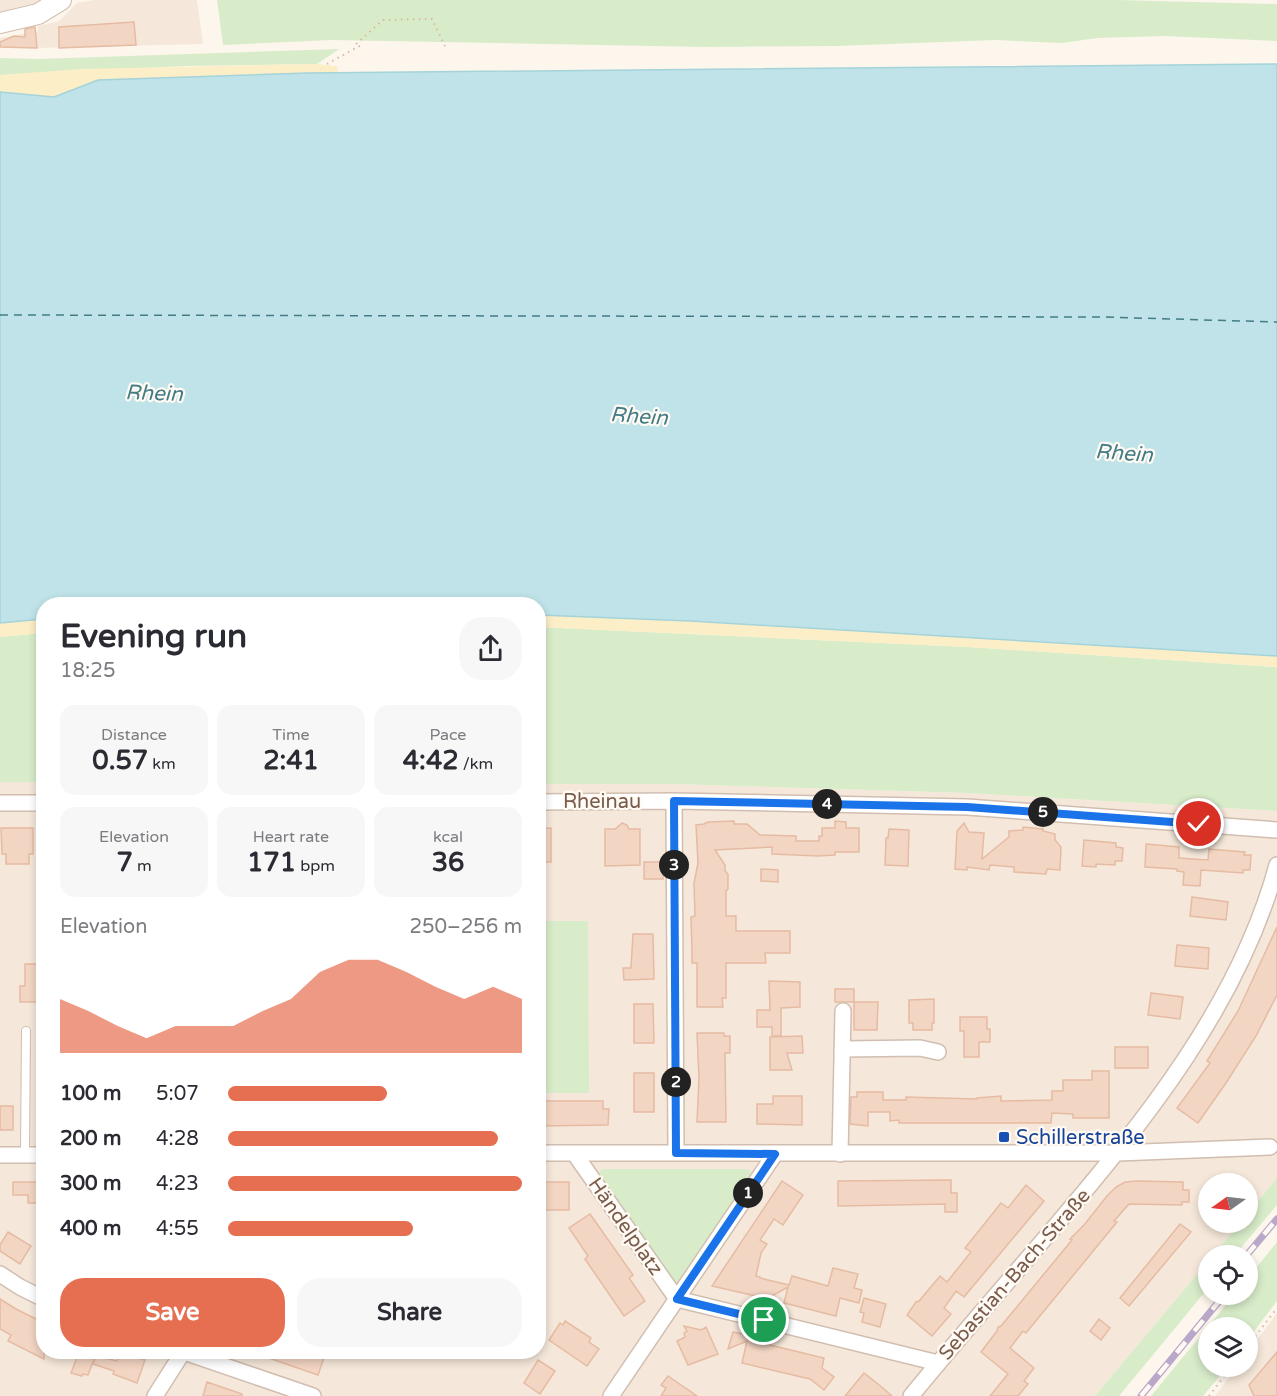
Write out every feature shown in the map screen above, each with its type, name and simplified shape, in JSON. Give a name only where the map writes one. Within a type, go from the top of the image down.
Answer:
[{"type":"street","points":[[0,23],[38,14],[61,0]]},
{"type":"street","points":[[674,801],[676,1153]]},
{"type":"street","name":"Rheinau","points":[[546,802],[674,801],[967,807],[1277,830]]},
{"type":"street","points":[[0,803],[36,803]]},
{"type":"street","name":"Sebastian-Bach-Straße","points":[[911,1396],[1118,1153],[1191,1052],[1248,945],[1277,865]]},
{"type":"street","points":[[840,1154],[843,1011]]},
{"type":"street","points":[[842,1049],[920,1048],[938,1052]]},
{"type":"street","points":[[546,1153],[1118,1153],[1274,1147]]},
{"type":"street","name":"Händelplatz","points":[[574,1153],[677,1299]]},
{"type":"street","points":[[611,1396],[775,1154]]},
{"type":"street","points":[[0,1155],[36,1155]]},
{"type":"street","points":[[0,1274],[36,1295]]},
{"type":"street","points":[[677,1299],[938,1363]]},
{"type":"street","points":[[155,1396],[179,1359]]},
{"type":"street","points":[[204,1359],[313,1396]]},
{"type":"lane","points":[[26,1031],[26,1155]]},
{"type":"path","points":[[356,44],[383,20],[432,19],[445,46]]},
{"type":"path","points":[[327,64],[363,44]]},
{"type":"path","points":[[1258,1333],[1277,1308]]},
{"type":"path","points":[[1209,1396],[1224,1377]]},
{"type":"shaded area","points":[[0,0],[41,0],[0,12]]},
{"type":"shaded area","points":[[94,0],[197,0],[203,44],[0,47],[0,38],[38,31],[38,26],[59,21],[77,3]]},
{"type":"shaded area","points":[[0,782],[36,782],[36,1359],[546,1359],[546,784],[673,784],[968,793],[1277,811],[1277,1178],[1258,1201],[1258,1173],[1198,1173],[1198,1233],[1232,1233],[1221,1245],[1198,1245],[1198,1273],[1095,1396],[0,1396]]},
{"type":"shaded area","points":[[1277,1313],[1277,1396],[1215,1396],[1229,1377],[1258,1377],[1258,1339]]},
{"type":"green space","points":[[217,0],[1117,0],[1277,4],[1277,41],[1165,36],[1097,38],[1062,43],[996,40],[837,46],[704,47],[331,40],[223,45]]},
{"type":"green space","points":[[339,49],[317,64],[185,66],[0,75],[0,58],[38,59]]},
{"type":"green space","points":[[546,627],[968,647],[1277,667],[1277,811],[968,793],[673,784],[546,784]]},
{"type":"green space","points":[[36,634],[36,782],[0,782],[0,637]]},
{"type":"green space","points":[[546,921],[588,921],[589,1093],[546,1093]]},
{"type":"green space","points":[[604,1169],[748,1169],[753,1173],[679,1284],[675,1284],[599,1175]]},
{"type":"green space","points":[[1277,1178],[1277,1205],[1258,1228],[1258,1201]]},
{"type":"green space","points":[[1232,1233],[1253,1233],[1243,1245],[1221,1245]]},
{"type":"green space","points":[[1277,1242],[1277,1301],[1258,1326],[1258,1317],[1216,1317],[1226,1305],[1258,1305],[1258,1266]]},
{"type":"green space","points":[[1198,1273],[1198,1300],[1119,1396],[1095,1396]]},
{"type":"green space","points":[[1198,1339],[1198,1377],[1219,1377],[1203,1396],[1151,1396]]},
{"type":"sand","points":[[317,64],[337,66],[338,73],[98,80],[54,97],[0,92],[0,75],[82,69]]},
{"type":"sand","points":[[546,615],[690,621],[1277,656],[1277,667],[968,647],[546,627]]},
{"type":"sand","points":[[36,620],[36,634],[0,637],[0,623]]},
{"type":"water","name":"Rhein","points":[[1277,64],[1277,656],[690,621],[546,615],[546,597],[36,597],[36,620],[0,623],[0,92],[54,97],[98,80],[308,73]]},
{"type":"building","points":[[134,22],[136,45],[59,48],[59,27]]},
{"type":"building","points":[[35,27],[37,48],[0,47],[0,42],[14,36],[25,37],[25,29]]},
{"type":"building","points":[[734,821],[734,824],[747,824],[760,835],[796,836],[796,841],[819,841],[822,828],[835,828],[835,821],[846,822],[846,828],[859,828],[859,852],[835,852],[835,855],[818,856],[772,854],[772,847],[715,850],[728,874],[726,916],[736,916],[736,931],[790,931],[790,953],[765,953],[766,963],[726,963],[726,998],[722,998],[723,1007],[697,1007],[697,963],[692,963],[691,917],[695,916],[694,883],[698,863],[696,825]]},
{"type":"building","points":[[622,823],[629,829],[640,829],[640,865],[605,866],[605,829],[615,829]]},
{"type":"building","points":[[964,823],[969,832],[984,833],[982,859],[1009,837],[1009,831],[1023,830],[1023,827],[1043,829],[1043,831],[1055,834],[1055,840],[1061,847],[1060,870],[1047,869],[1046,874],[1014,872],[1014,867],[990,865],[989,870],[967,867],[967,870],[955,869],[957,831]]},
{"type":"building","points":[[1,828],[33,828],[33,854],[29,854],[29,864],[6,864],[6,854],[2,854]]},
{"type":"building","points":[[546,828],[551,828],[551,862],[546,862]]},
{"type":"building","points":[[889,829],[909,830],[908,866],[885,865],[886,838],[888,838]]},
{"type":"building","points":[[1084,840],[1116,843],[1116,847],[1123,848],[1122,861],[1115,861],[1115,865],[1082,866]]},
{"type":"building","points":[[1146,844],[1179,847],[1179,858],[1208,860],[1209,849],[1245,852],[1244,855],[1251,855],[1250,870],[1243,870],[1243,873],[1201,870],[1200,886],[1183,885],[1184,872],[1177,871],[1177,869],[1145,867]]},
{"type":"building","points":[[644,862],[663,862],[663,879],[644,879]]},
{"type":"building","points":[[761,869],[778,870],[778,882],[761,881]]},
{"type":"building","points":[[1192,897],[1228,902],[1226,920],[1190,916]]},
{"type":"building","points":[[1277,927],[1277,995],[1256,1036],[1198,1123],[1177,1108],[1210,1063],[1207,1061],[1238,1011]]},
{"type":"building","points":[[633,934],[653,934],[654,979],[624,980],[623,968],[631,968]]},
{"type":"building","points":[[1177,945],[1209,948],[1208,969],[1175,966]]},
{"type":"building","points":[[25,964],[36,964],[36,1002],[20,1002],[20,986],[25,986]]},
{"type":"building","points":[[769,981],[800,982],[800,1007],[781,1008],[781,1036],[772,1036],[772,1027],[757,1027],[757,1010],[770,1010]]},
{"type":"building","points":[[835,989],[854,989],[854,1002],[835,1002]]},
{"type":"building","points":[[1151,993],[1183,997],[1180,1019],[1148,1015]]},
{"type":"building","points":[[934,999],[932,1030],[913,1030],[913,1023],[909,1023],[909,1000]]},
{"type":"building","points":[[854,1002],[878,1002],[877,1030],[854,1030]]},
{"type":"building","points":[[634,1004],[653,1004],[654,1043],[634,1043]]},
{"type":"building","points":[[960,1017],[987,1017],[990,1042],[979,1042],[979,1057],[964,1057],[964,1031],[960,1031]]},
{"type":"building","points":[[697,1033],[724,1033],[724,1036],[730,1036],[730,1053],[725,1053],[726,1122],[697,1122],[699,1078]]},
{"type":"building","points":[[802,1036],[803,1053],[787,1053],[792,1070],[770,1070],[770,1037]]},
{"type":"building","points":[[1115,1047],[1148,1047],[1148,1068],[1115,1068]]},
{"type":"building","points":[[1092,1071],[1109,1071],[1109,1118],[1073,1118],[1073,1114],[1052,1113],[1051,1123],[899,1123],[899,1120],[890,1121],[890,1112],[868,1112],[868,1126],[850,1124],[851,1097],[857,1097],[857,1092],[883,1092],[883,1100],[906,1100],[906,1097],[977,1099],[1001,1096],[1001,1101],[1052,1100],[1052,1091],[1063,1091],[1063,1080],[1092,1080]]},
{"type":"building","points":[[634,1073],[654,1073],[654,1112],[634,1112]]},
{"type":"building","points":[[773,1096],[802,1096],[802,1125],[757,1124],[757,1104],[773,1104]]},
{"type":"building","points":[[546,1101],[603,1101],[603,1109],[609,1109],[608,1125],[546,1126]]},
{"type":"building","points":[[0,1106],[13,1106],[13,1130],[0,1130]]},
{"type":"building","points":[[951,1180],[951,1193],[957,1193],[957,1212],[945,1212],[945,1204],[838,1206],[838,1181]]},
{"type":"building","points":[[782,1181],[803,1195],[783,1225],[774,1219],[760,1240],[767,1244],[761,1253],[756,1276],[789,1285],[792,1276],[828,1286],[833,1268],[858,1274],[854,1288],[862,1290],[859,1303],[840,1298],[836,1316],[784,1303],[788,1287],[763,1301],[760,1297],[712,1286]]},
{"type":"building","points":[[13,1182],[36,1182],[36,1203],[28,1203],[28,1195],[13,1195]]},
{"type":"building","points":[[546,1182],[569,1182],[569,1210],[546,1210]]},
{"type":"building","points":[[1125,1182],[1183,1182],[1183,1190],[1189,1190],[1189,1202],[1182,1202],[1182,1205],[1129,1204],[1114,1221],[1117,1222],[1026,1333],[1023,1331],[1010,1348],[1034,1368],[1024,1381],[1028,1384],[1018,1396],[990,1396],[1008,1374],[981,1352],[998,1327],[1107,1196]]},
{"type":"building","points":[[1026,1185],[1044,1201],[964,1297],[956,1291],[944,1308],[951,1314],[932,1336],[907,1315],[940,1276],[947,1282],[971,1252],[965,1248],[1001,1203],[1008,1208]]},
{"type":"building","points":[[590,1214],[633,1275],[629,1278],[645,1301],[624,1316],[585,1259],[588,1256],[569,1228]]},
{"type":"building","points":[[1180,1224],[1191,1232],[1129,1306],[1120,1298]]},
{"type":"building","points":[[8,1232],[31,1246],[20,1264],[0,1251],[0,1245]]},
{"type":"building","points":[[864,1298],[886,1304],[880,1327],[862,1322],[864,1313],[860,1312]]},
{"type":"building","points":[[0,1299],[36,1319],[36,1355],[8,1341],[11,1335],[0,1329]]},
{"type":"building","points":[[1099,1319],[1110,1328],[1101,1340],[1090,1331]]},
{"type":"building","points":[[565,1321],[591,1338],[589,1342],[599,1349],[587,1366],[549,1340],[560,1323],[563,1325]]},
{"type":"building","points":[[684,1326],[701,1330],[706,1327],[718,1354],[688,1365],[677,1341],[685,1337],[684,1333],[687,1331]]},
{"type":"building","points":[[733,1332],[756,1337],[749,1340],[824,1358],[822,1368],[834,1377],[824,1390],[810,1379],[742,1363],[747,1341],[728,1349]]},
{"type":"building","points":[[1277,1352],[1277,1396],[1254,1396],[1249,1385]]},
{"type":"building","points":[[76,1359],[94,1359],[88,1375],[71,1373]]},
{"type":"building","points":[[95,1359],[117,1361],[118,1359],[145,1360],[137,1383],[113,1374],[114,1371],[93,1364]]},
{"type":"building","points":[[272,1359],[324,1359],[318,1375]]},
{"type":"building","points":[[538,1360],[555,1371],[540,1394],[524,1383]]},
{"type":"building","points":[[864,1373],[878,1384],[892,1396],[845,1396]]},
{"type":"building","points":[[668,1376],[697,1396],[661,1396],[666,1388],[661,1385]]},
{"type":"building","points":[[207,1382],[242,1394],[242,1396],[203,1396]]},
{"type":"ferry route","points":[[0,315],[1102,317],[1277,322]]},
{"type":"railway","points":[[1255,1245],[1277,1219]]},
{"type":"railway","points":[[1141,1396],[1216,1305]]},
{"type":"place","name":"Schillerstraße","points":[[1004,1137]]},
{"type":"route","points":[[764,1320],[677,1299],[775,1154],[676,1153],[674,801],[967,807],[1199,824]]}]
